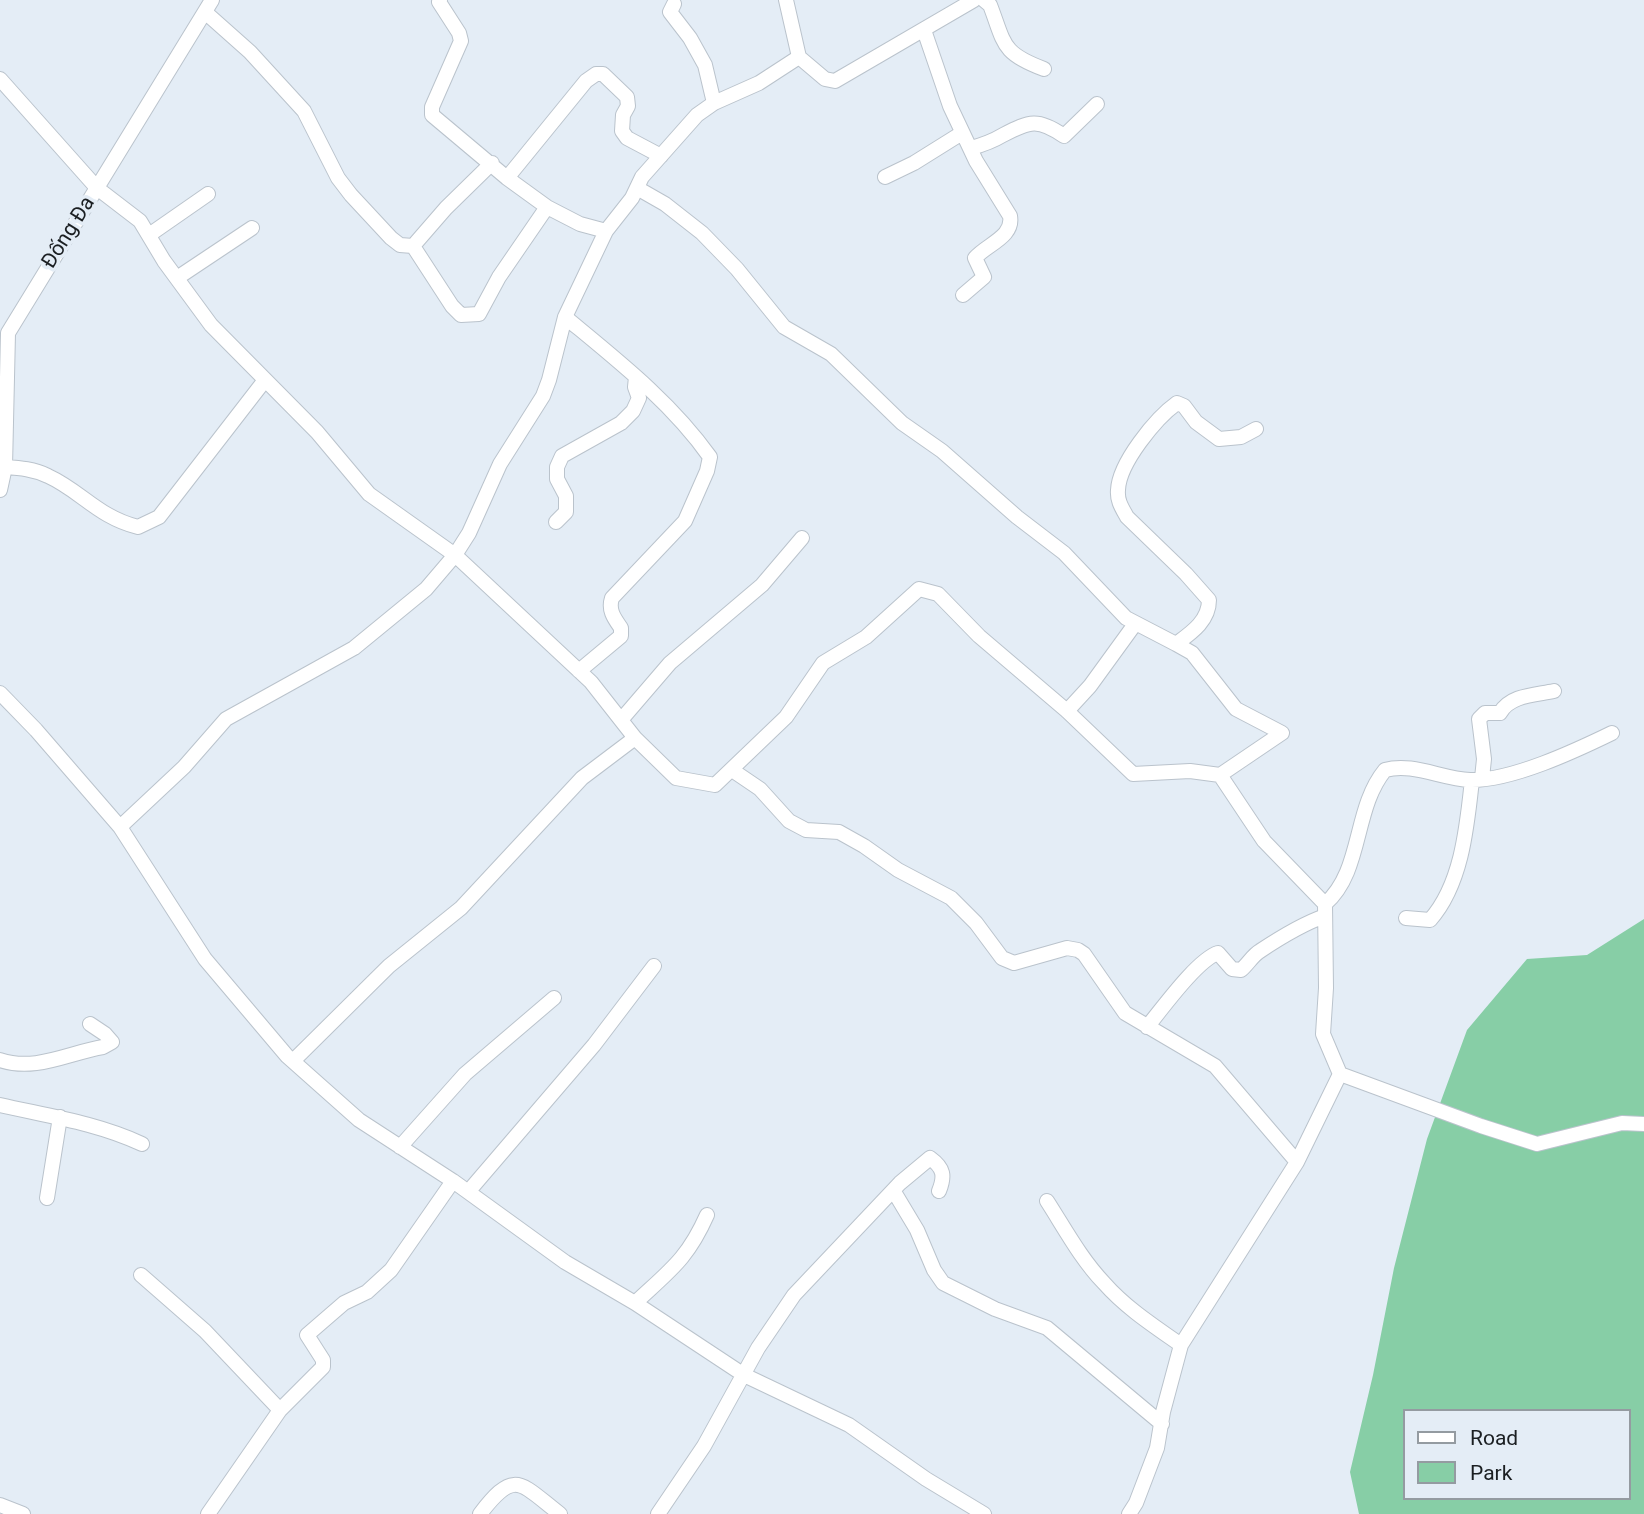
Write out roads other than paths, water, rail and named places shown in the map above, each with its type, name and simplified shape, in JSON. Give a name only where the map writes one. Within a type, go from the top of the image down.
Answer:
[{"type":"street","points":[[440,0],[461,41],[431,112],[435,118],[507,178],[547,207],[580,224],[606,230]]},
{"type":"street","points":[[786,0],[799,57],[825,79],[835,81],[974,0]]},
{"type":"street","points":[[984,0],[989,5],[1006,48],[1044,69]]},
{"type":"street","points":[[674,4],[670,12],[690,38],[705,65],[714,103]]},
{"type":"street","points":[[209,6],[304,111],[338,178],[351,195],[391,238],[400,245],[413,246]]},
{"type":"street","name":"Đống Đa","points":[[0,490],[5,467],[8,332],[209,6]]},
{"type":"street","points":[[924,30],[962,133],[1010,216],[1008,233],[975,258],[984,277],[962,295]]},
{"type":"street","points":[[120,827],[184,767],[226,719],[354,648],[426,589],[455,555],[500,464],[542,396],[550,380],[565,317],[606,230],[642,177],[679,134],[714,103],[759,83],[799,57]]},
{"type":"street","points":[[507,178],[578,91],[596,74],[603,74],[627,97],[628,106],[623,115],[622,131],[627,138],[660,156]]},
{"type":"street","points":[[0,79],[97,188],[140,221],[211,324],[317,432],[369,494],[455,555],[579,671],[635,738],[676,778],[715,785],[786,717],[823,663],[866,637],[919,589],[938,594],[979,636],[1068,711],[1133,774],[1190,771],[1220,775],[1282,733],[1236,709],[1192,653],[1126,618],[1064,553],[1017,517],[942,451],[902,423],[831,354],[784,327],[737,269],[702,233],[674,210],[637,188]]},
{"type":"street","points":[[971,148],[1032,122],[1051,127],[1064,136],[1097,104]]},
{"type":"street","points":[[885,177],[914,163],[962,133]]},
{"type":"street","points":[[413,246],[446,208],[492,163]]},
{"type":"street","points":[[149,235],[208,194]]},
{"type":"street","points":[[413,246],[452,306],[461,315],[479,314],[499,277],[547,207]]},
{"type":"street","points":[[177,278],[252,228]]},
{"type":"street","points":[[565,317],[676,414],[710,457],[707,471],[685,521],[612,598],[609,605],[621,628],[621,636],[579,671]]},
{"type":"street","points":[[556,522],[566,512],[566,496],[557,479],[557,467],[562,456],[621,423],[633,411],[639,398],[635,387],[636,377]]},
{"type":"street","points":[[5,467],[24,468],[48,476],[113,519],[138,527],[159,517],[265,380]]},
{"type":"street","points":[[1176,644],[1205,617],[1209,600],[1127,517],[1120,505],[1118,489],[1125,468],[1135,448],[1177,403],[1184,406],[1196,422],[1219,439],[1241,437],[1256,429]]},
{"type":"street","points":[[621,720],[670,663],[769,578],[802,538]]},
{"type":"street","points":[[1068,711],[1090,686],[1135,624]]},
{"type":"street","points":[[1406,918],[1430,920],[1442,906],[1454,874],[1484,759],[1479,719],[1485,713],[1500,713],[1505,705],[1519,698],[1553,691]]},
{"type":"street","points":[[0,693],[36,730],[120,827],[205,959],[293,1061],[359,1120],[453,1181],[565,1262],[635,1303],[744,1375],[849,1425],[926,1479],[984,1514]]},
{"type":"street","points":[[1147,1027],[1211,955],[1218,953],[1232,969],[1241,970],[1252,961],[1257,952],[1325,910],[1346,871],[1369,798],[1385,770],[1402,767],[1477,779],[1538,765],[1612,733]]},
{"type":"street","points":[[293,1061],[389,967],[461,908],[582,778],[635,738]]},
{"type":"street","points":[[732,770],[760,789],[789,821],[807,830],[839,832],[898,870],[951,898],[976,923],[1002,958],[1014,963],[1068,948],[1078,950],[1089,961],[1125,1013],[1215,1066],[1297,1162]]},
{"type":"street","points":[[1220,775],[1264,841],[1325,910],[1326,988],[1323,1034],[1340,1074],[1537,1144],[1622,1123],[1644,1124]]},
{"type":"street","points":[[468,1192],[594,1045],[654,966]]},
{"type":"street","points":[[400,1147],[465,1074],[554,998]]},
{"type":"street","points":[[0,1060],[24,1066],[40,1064],[103,1048],[112,1042],[90,1024]]},
{"type":"street","points":[[1129,1514],[1136,1503],[1157,1448],[1181,1345],[1297,1162],[1340,1074]]},
{"type":"street","points":[[0,1105],[60,1117],[121,1134],[142,1144]]},
{"type":"street","points":[[47,1198],[60,1117]]},
{"type":"street","points":[[658,1514],[704,1446],[758,1348],[794,1295],[891,1193],[930,1158],[940,1165],[944,1178],[939,1191]]},
{"type":"street","points":[[208,1514],[280,1410],[323,1367],[323,1360],[307,1335],[314,1326],[344,1303],[367,1292],[383,1279],[401,1258],[453,1181]]},
{"type":"street","points":[[891,1193],[896,1195],[917,1230],[934,1270],[943,1283],[995,1309],[1047,1328],[1162,1424]]},
{"type":"street","points":[[1047,1201],[1080,1254],[1102,1282],[1137,1314],[1181,1345]]},
{"type":"street","points":[[635,1303],[678,1265],[695,1242],[708,1215]]},
{"type":"street","points":[[141,1275],[205,1331],[280,1410]]},
{"type":"street","points":[[480,1514],[495,1494],[510,1483],[519,1484],[560,1514]]},
{"type":"street","points":[[0,1505],[23,1514]]}]
